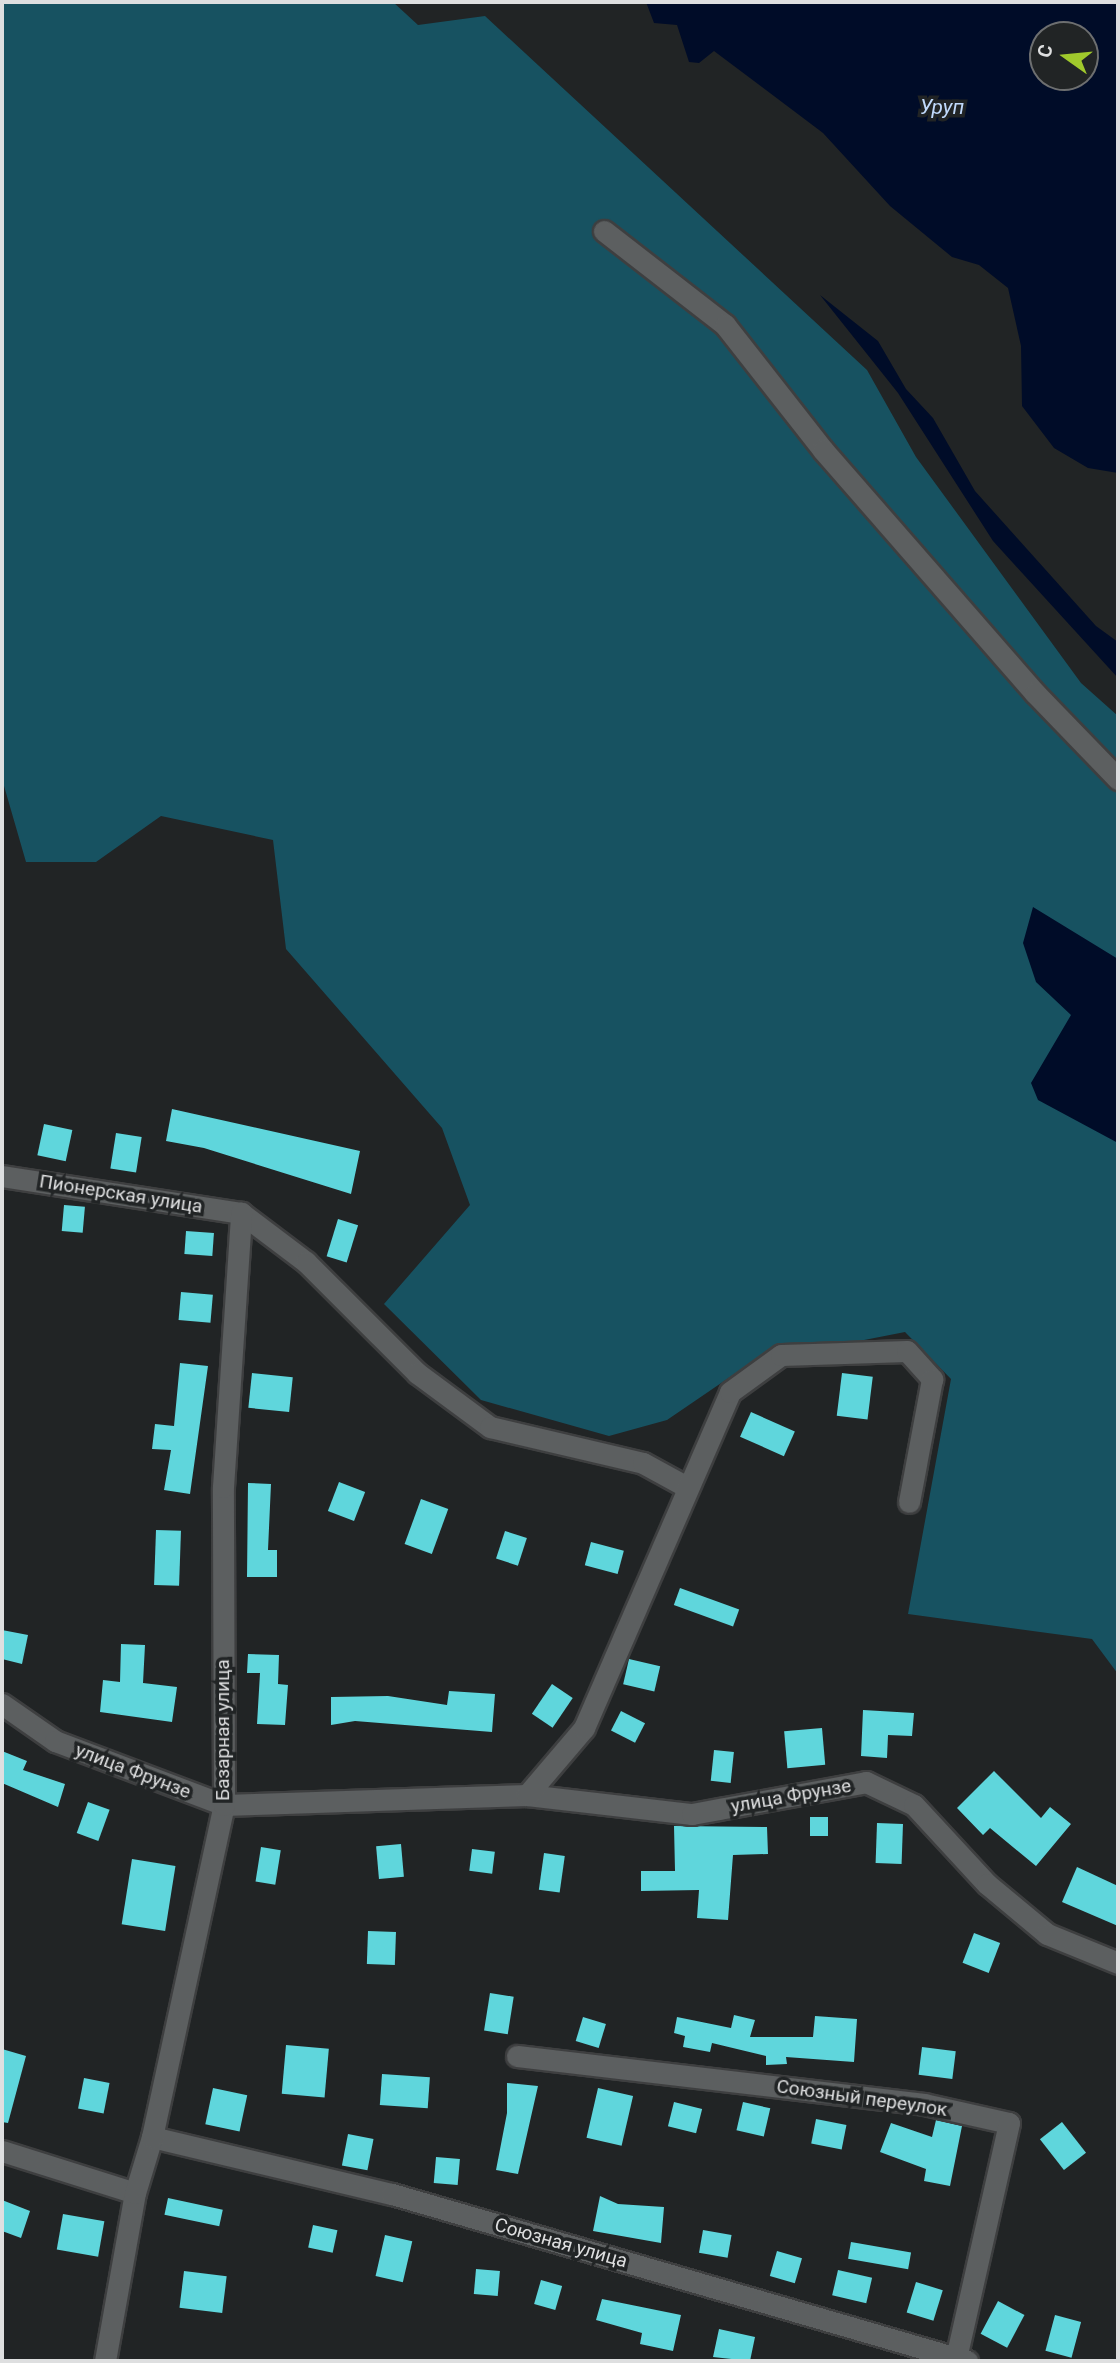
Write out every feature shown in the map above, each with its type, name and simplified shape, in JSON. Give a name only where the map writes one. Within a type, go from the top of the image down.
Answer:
[{"type":"street","points":[[604,230],[725,325],[823,450],[1035,693],[1118,779]]},
{"type":"street","name":"Пионерская улица","points":[[2,1176],[241,1213]]},
{"type":"street","points":[[241,1213],[306,1262],[417,1373],[490,1427],[643,1463],[687,1486]]},
{"type":"street","name":"Базарная улица","points":[[104,2361],[135,2193],[152,2137],[223,1805],[223,1487],[241,1213]]},
{"type":"street","points":[[527,1794],[584,1728],[730,1392],[781,1355],[907,1352],[932,1379],[909,1502]]},
{"type":"street","name":"улица Фрунзе","points":[[2,1704],[55,1741],[223,1805],[527,1794],[692,1814],[866,1783],[914,1805],[987,1884],[1047,1934],[1118,1963]]},
{"type":"street","name":"Союзный переулок","points":[[517,2056],[924,2104],[1009,2123],[961,2360]]},
{"type":"street","name":"Союзная улица","points":[[152,2137],[392,2194],[961,2360]]},
{"type":"street","points":[[2,2151],[135,2193]]},
{"type":"shaded area","points":[[2,2],[393,2],[418,25],[485,16],[867,370],[916,457],[1081,683],[1118,716],[1118,1674],[1092,1639],[908,1614],[951,1379],[905,1332],[752,1362],[667,1420],[609,1436],[481,1400],[384,1304],[470,1205],[442,1128],[286,949],[273,840],[161,816],[96,862],[26,862],[2,779]]},
{"type":"water","name":"Уруп","points":[[646,2],[1118,2],[1118,473],[1088,468],[1054,448],[1022,406],[1021,346],[1008,288],[979,265],[952,257],[890,206],[823,133],[714,51],[699,63],[689,62],[677,25],[654,23]]},
{"type":"water","points":[[820,295],[878,341],[906,389],[933,418],[975,491],[1096,626],[1118,642],[1118,678],[993,541],[898,393]]},
{"type":"water","points":[[1033,907],[1118,959],[1118,1143],[1038,1100],[1031,1083],[1071,1015],[1036,982],[1023,943]]},
{"type":"building","points":[[172,1109],[360,1151],[351,1194],[204,1148],[166,1141]]},
{"type":"building","points":[[44,1124],[72,1130],[66,1161],[37,1155]]},
{"type":"building","points":[[116,1133],[142,1137],[136,1173],[110,1169]]},
{"type":"building","points":[[64,1205],[85,1207],[83,1233],[62,1231]]},
{"type":"building","points":[[338,1219],[358,1225],[347,1262],[327,1256]]},
{"type":"building","points":[[186,1231],[214,1233],[212,1256],[184,1254]]},
{"type":"building","points":[[181,1292],[213,1295],[210,1323],[179,1320]]},
{"type":"building","points":[[180,1363],[208,1366],[190,1494],[164,1490],[171,1450],[152,1449],[155,1424],[174,1426]]},
{"type":"building","points":[[252,1373],[293,1377],[289,1412],[248,1408]]},
{"type":"building","points":[[842,1373],[873,1377],[868,1419],[837,1416]]},
{"type":"building","points":[[751,1412],[795,1432],[784,1456],[740,1437]]},
{"type":"building","points":[[339,1482],[365,1492],[354,1521],[328,1511]]},
{"type":"building","points":[[248,1483],[271,1484],[268,1550],[277,1550],[277,1577],[247,1577]]},
{"type":"building","points":[[421,1499],[448,1509],[432,1554],[405,1544]]},
{"type":"building","points":[[156,1530],[181,1531],[179,1586],[154,1585]]},
{"type":"building","points":[[505,1531],[527,1538],[518,1566],[496,1559]]},
{"type":"building","points":[[591,1542],[624,1551],[618,1574],[585,1565]]},
{"type":"building","points":[[680,1588],[739,1610],[733,1626],[674,1605]]},
{"type":"building","points":[[2,1630],[28,1635],[22,1664],[2,1659]]},
{"type":"building","points":[[121,1644],[145,1645],[143,1683],[177,1687],[172,1722],[100,1712],[103,1680],[120,1682]]},
{"type":"building","points":[[248,1654],[279,1655],[278,1684],[288,1685],[285,1725],[257,1724],[260,1673],[247,1673]]},
{"type":"building","points":[[629,1659],[660,1666],[654,1692],[623,1684]]},
{"type":"building","points":[[552,1684],[573,1698],[553,1728],[532,1714]]},
{"type":"building","points":[[449,1691],[495,1694],[492,1732],[355,1721],[331,1725],[331,1697],[388,1696],[447,1705]]},
{"type":"building","points":[[863,1710],[914,1713],[912,1736],[888,1735],[887,1758],[861,1756]]},
{"type":"building","points":[[621,1711],[645,1723],[635,1743],[611,1731]]},
{"type":"building","points":[[822,1728],[825,1765],[787,1768],[784,1731]]},
{"type":"building","points":[[714,1750],[734,1752],[731,1783],[711,1781]]},
{"type":"building","points":[[2,1751],[27,1761],[23,1770],[65,1784],[58,1807],[2,1783]]},
{"type":"building","points":[[994,1771],[1041,1818],[1050,1807],[1071,1824],[1036,1866],[990,1828],[983,1835],[957,1808]]},
{"type":"building","points":[[88,1802],[110,1810],[98,1841],[77,1833]]},
{"type":"building","points":[[810,1817],[828,1817],[828,1836],[810,1836]]},
{"type":"building","points":[[877,1823],[903,1824],[902,1864],[876,1863]]},
{"type":"building","points":[[674,1826],[767,1827],[768,1854],[733,1855],[728,1920],[697,1918],[699,1890],[641,1891],[641,1871],[675,1871]]},
{"type":"building","points":[[401,1844],[404,1877],[379,1879],[376,1846]]},
{"type":"building","points":[[261,1847],[281,1850],[275,1885],[256,1882]]},
{"type":"building","points":[[472,1849],[495,1852],[492,1874],[469,1871]]},
{"type":"building","points":[[544,1853],[565,1856],[560,1893],[539,1890]]},
{"type":"building","points":[[132,1859],[175,1866],[165,1931],[122,1924]]},
{"type":"building","points":[[1077,1867],[1118,1886],[1118,1926],[1062,1902]]},
{"type":"building","points":[[368,1931],[396,1932],[395,1965],[367,1964]]},
{"type":"building","points":[[974,1933],[1000,1943],[989,1973],[963,1963]]},
{"type":"building","points":[[490,1993],[514,1997],[508,2034],[484,2031]]},
{"type":"building","points":[[734,2015],[755,2020],[750,2037],[813,2037],[815,2016],[857,2019],[854,2062],[786,2057],[787,2064],[766,2065],[766,2056],[712,2043],[710,2052],[683,2047],[685,2036],[674,2033],[677,2017],[731,2028]]},
{"type":"building","points":[[583,2017],[606,2024],[599,2048],[576,2041]]},
{"type":"building","points":[[286,2045],[329,2049],[325,2098],[282,2094]]},
{"type":"building","points":[[922,2047],[956,2051],[952,2079],[919,2075]]},
{"type":"building","points":[[2,2049],[26,2056],[8,2123],[2,2122]]},
{"type":"building","points":[[382,2074],[430,2077],[428,2108],[380,2105]]},
{"type":"building","points":[[84,2078],[110,2083],[104,2113],[78,2108]]},
{"type":"building","points":[[507,2083],[538,2086],[518,2174],[496,2170],[507,2113]]},
{"type":"building","points":[[213,2088],[247,2095],[240,2131],[205,2124]]},
{"type":"building","points":[[598,2088],[633,2096],[622,2146],[587,2138]]},
{"type":"building","points":[[674,2102],[702,2109],[696,2133],[668,2126]]},
{"type":"building","points":[[743,2102],[770,2108],[764,2137],[736,2130]]},
{"type":"building","points":[[816,2119],[846,2125],[842,2149],[811,2144]]},
{"type":"building","points":[[936,2120],[962,2126],[950,2186],[924,2181],[926,2169],[880,2152],[891,2123],[932,2137]]},
{"type":"building","points":[[1062,2122],[1086,2153],[1064,2170],[1040,2139]]},
{"type":"building","points":[[348,2134],[374,2139],[367,2170],[342,2165]]},
{"type":"building","points":[[436,2157],[460,2159],[458,2185],[434,2183]]},
{"type":"building","points":[[600,2196],[618,2204],[664,2207],[661,2243],[593,2231]]},
{"type":"building","points":[[168,2198],[223,2210],[219,2226],[164,2215]]},
{"type":"building","points":[[2,2200],[30,2211],[21,2238],[2,2231]]},
{"type":"building","points":[[63,2214],[104,2221],[98,2257],[57,2249]]},
{"type":"building","points":[[313,2225],[337,2230],[333,2253],[308,2247]]},
{"type":"building","points":[[703,2230],[732,2235],[728,2258],[699,2253]]},
{"type":"building","points":[[385,2235],[412,2241],[403,2282],[376,2276]]},
{"type":"building","points":[[851,2242],[911,2253],[908,2269],[848,2259]]},
{"type":"building","points":[[777,2251],[802,2258],[795,2283],[770,2276]]},
{"type":"building","points":[[476,2269],[500,2271],[498,2296],[474,2294]]},
{"type":"building","points":[[838,2270],[872,2278],[866,2303],[832,2295]]},
{"type":"building","points":[[184,2271],[227,2276],[222,2313],[179,2308]]},
{"type":"building","points":[[541,2280],[562,2286],[555,2310],[534,2304]]},
{"type":"building","points":[[916,2282],[943,2290],[933,2321],[907,2313]]},
{"type":"building","points":[[602,2299],[681,2315],[673,2351],[640,2344],[642,2333],[596,2320]]},
{"type":"building","points":[[998,2301],[1024,2315],[1007,2348],[981,2334]]},
{"type":"building","points":[[1055,2315],[1081,2322],[1072,2358],[1045,2351]]},
{"type":"building","points":[[719,2329],[755,2337],[750,2361],[713,2357]]}]
